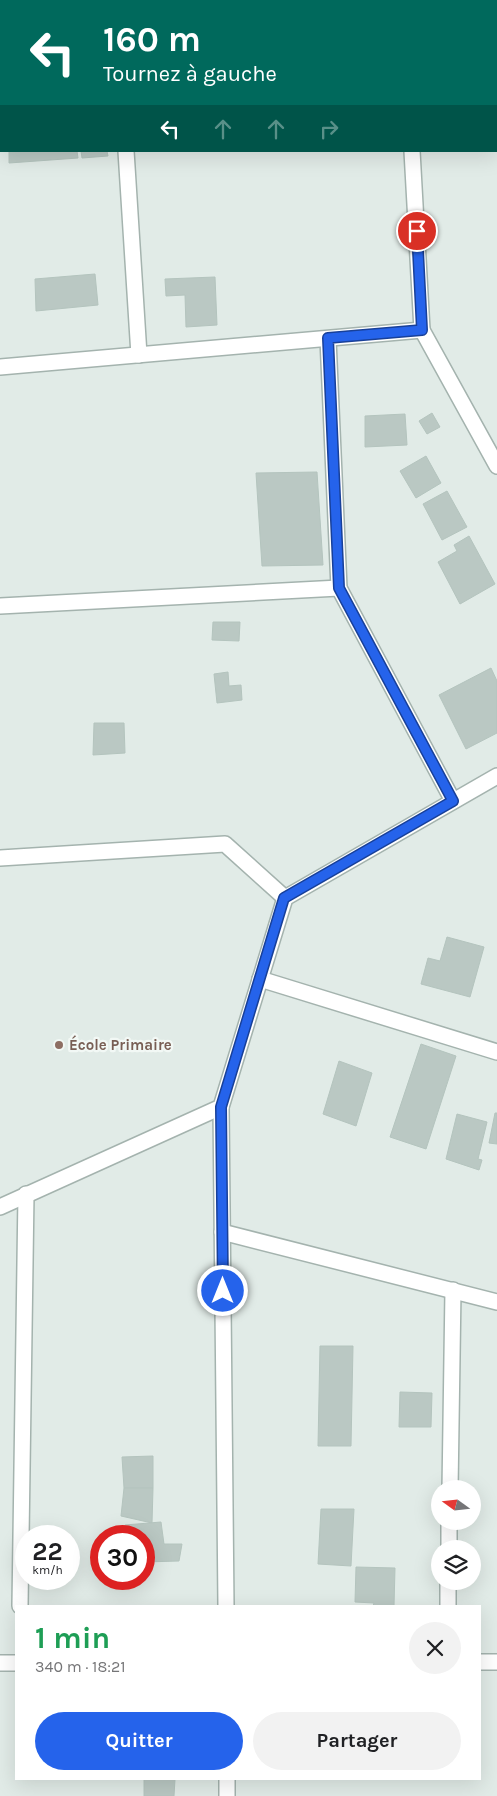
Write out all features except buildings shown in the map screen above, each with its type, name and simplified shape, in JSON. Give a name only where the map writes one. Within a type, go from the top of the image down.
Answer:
[{"type":"street","points":[[126,152],[138,355]]},
{"type":"street","points":[[412,152],[422,330],[497,466]]},
{"type":"street","points":[[0,367],[422,330]]},
{"type":"street","points":[[328,338],[339,588],[453,801]]},
{"type":"street","points":[[0,606],[339,588]]},
{"type":"street","points":[[226,1605],[221,1107],[284,898],[497,776]]},
{"type":"street","points":[[0,858],[225,844],[284,898]]},
{"type":"street","points":[[260,979],[497,1052]]},
{"type":"street","points":[[0,1206],[221,1107]]},
{"type":"street","points":[[20,1605],[26,1194]]},
{"type":"street","points":[[222,1232],[497,1302]]},
{"type":"street","points":[[450,1480],[453,1290]]},
{"type":"street","points":[[448,1590],[448,1605]]},
{"type":"street","points":[[481,1662],[497,1662]]},
{"type":"street","points":[[0,1663],[15,1663]]},
{"type":"street","points":[[227,1780],[227,1796]]},
{"type":"place","name":"École Primaire","points":[[59,1045]]},
{"type":"route","points":[[223,1291],[221,1107],[284,898],[453,801],[339,588],[328,338],[422,330],[417,231]]}]
